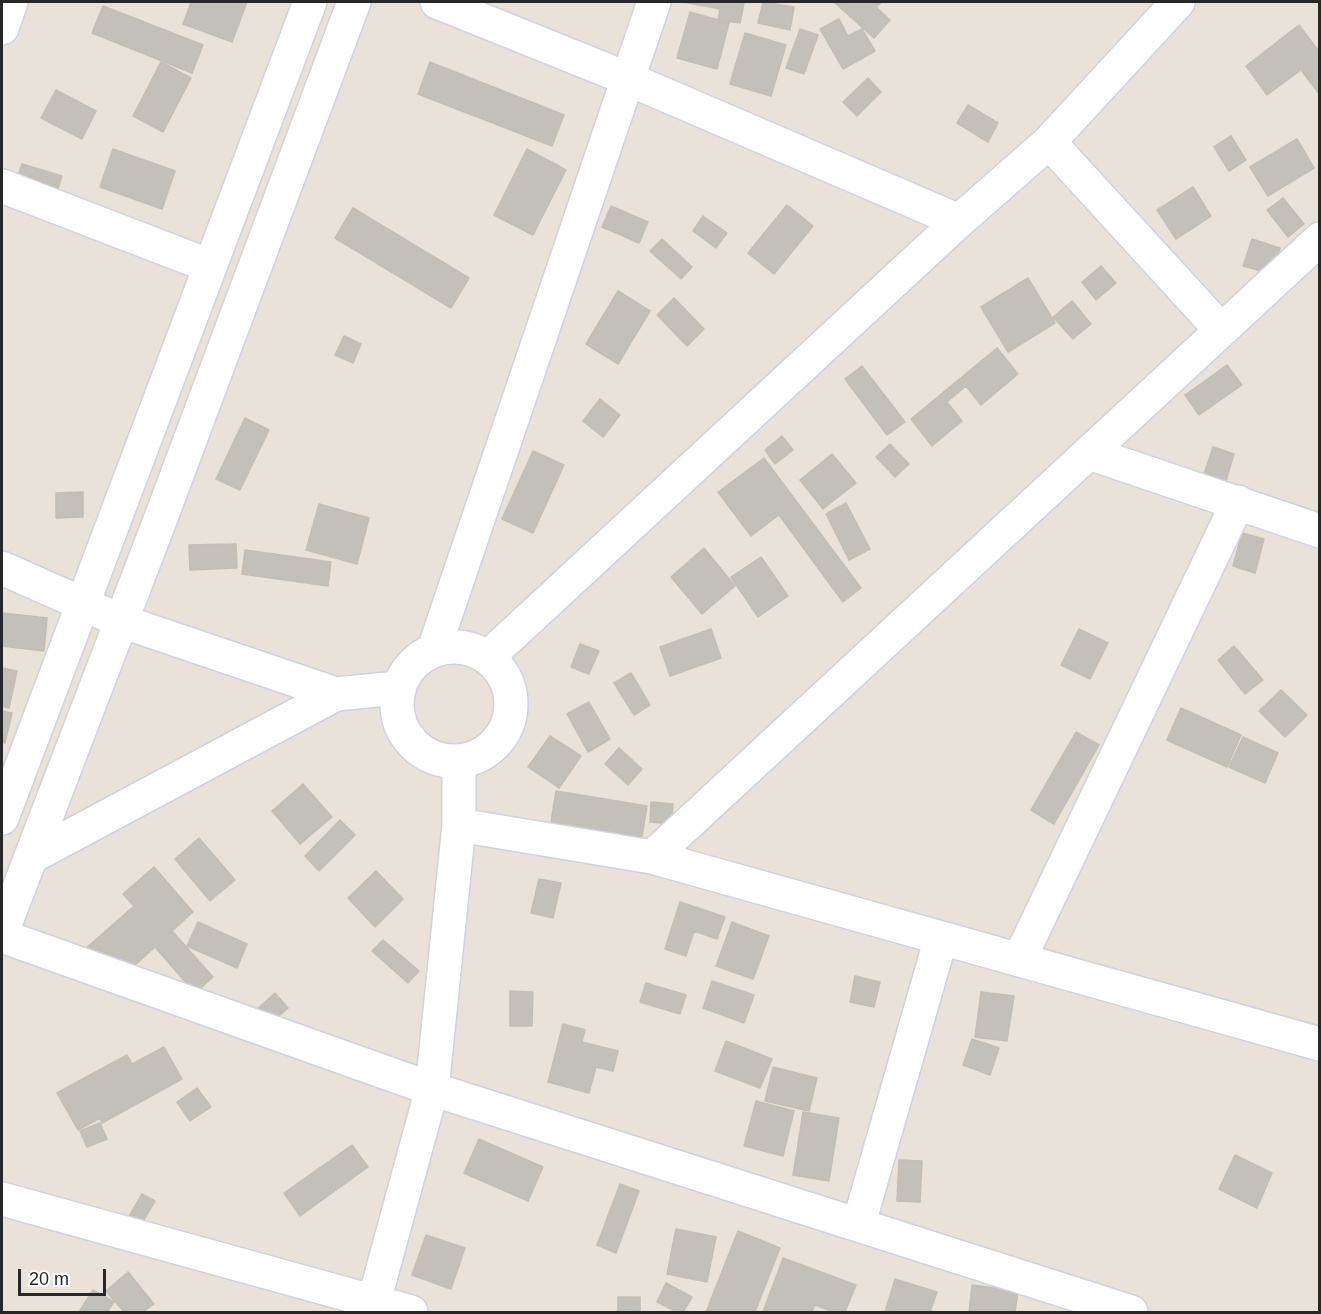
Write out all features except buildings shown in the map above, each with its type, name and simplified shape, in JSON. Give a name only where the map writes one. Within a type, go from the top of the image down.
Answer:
[{"type":"street","points":[[2,28],[11,2]]},
{"type":"street","points":[[2,818],[310,2]]},
{"type":"street","points":[[354,2],[2,934],[432,1089],[859,1223],[1131,1312]]},
{"type":"street","points":[[437,2],[626,78],[958,221]]},
{"type":"street","points":[[434,649],[626,78],[654,2]]},
{"type":"street","points":[[488,657],[958,221],[1049,142],[1178,2]]},
{"type":"street","points":[[1049,142],[1221,330]]},
{"type":"street","points":[[2,186],[210,266]]},
{"type":"street","points":[[652,857],[1320,239]]},
{"type":"street","points":[[1089,453],[1320,531]]},
{"type":"street","points":[[1019,960],[1238,502]]},
{"type":"street","points":[[2,568],[121,621],[336,694]]},
{"type":"street","points":[[462,647],[488,657],[505,678],[511,706],[504,732],[485,752],[459,761],[432,757],[409,741],[398,716],[398,688],[412,664],[434,649],[462,647]]},
{"type":"street","points":[[31,856],[336,694],[398,688]]},
{"type":"street","points":[[373,1308],[432,1089],[459,825],[459,761]]},
{"type":"street","points":[[459,825],[652,857],[1320,1044]]},
{"type":"street","points":[[859,1223],[941,938]]},
{"type":"street","points":[[2,1199],[373,1308],[411,1312]]}]
